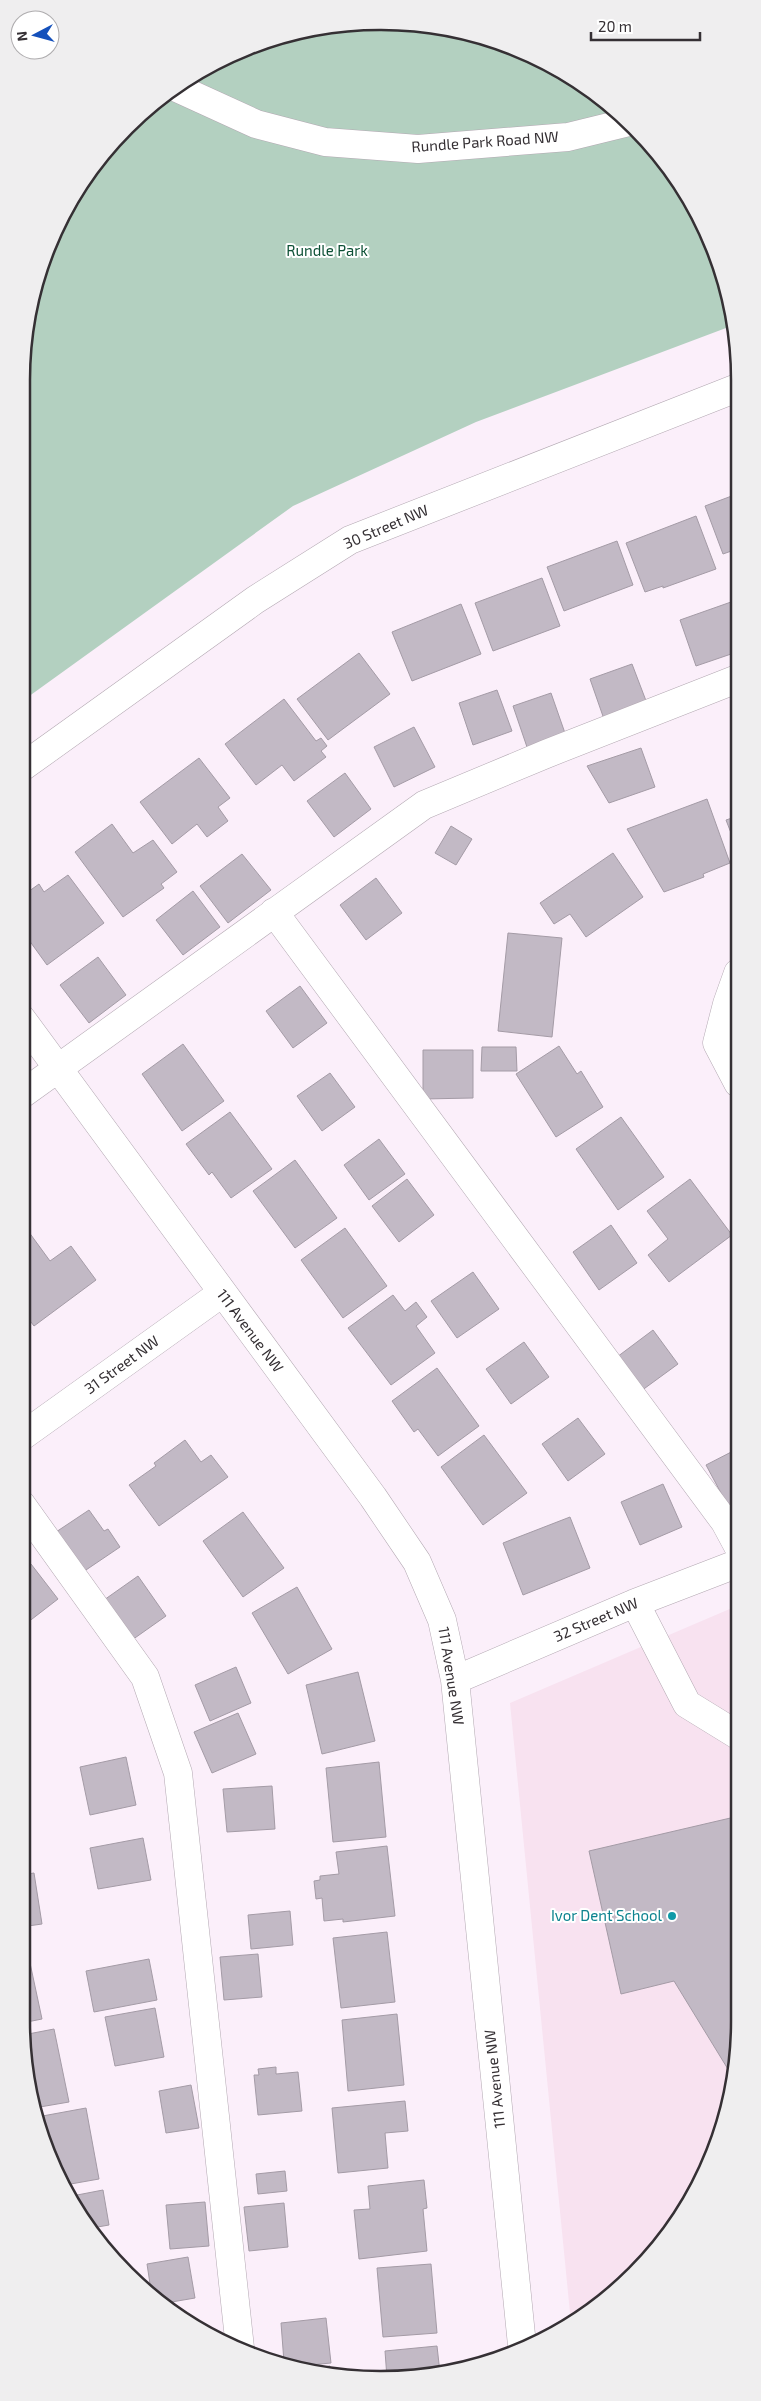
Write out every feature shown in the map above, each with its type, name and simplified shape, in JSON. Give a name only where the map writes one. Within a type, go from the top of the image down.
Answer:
[{"type":"street","name":"Rundle Park Road NW","points":[[183,91],[256,124],[325,142],[418,149],[568,137],[619,124]]},
{"type":"street","name":"30 Street NW","points":[[30,762],[255,600],[350,540],[731,390]]},
{"type":"street","points":[[30,1088],[424,805],[546,754],[731,681]]},
{"type":"street","points":[[274,912],[726,1522],[731,1532]]},
{"type":"street","points":[[731,993],[717,1043],[731,1070]]},
{"type":"street","name":"111 Avenue NW","points":[[30,1030],[373,1497],[417,1562],[442,1620],[455,1680],[522,2341]]},
{"type":"street","name":"31 Street NW","points":[[30,1431],[222,1294]]},
{"type":"street","points":[[30,1517],[145,1677],[178,1773],[239,2341]]},
{"type":"street","name":"32 Street NW","points":[[455,1680],[635,1602],[731,1566]]},
{"type":"street","points":[[635,1602],[687,1704],[731,1731]]},
{"type":"shaded area","points":[[731,1608],[731,2020],[728,2066],[719,2111],[695,2176],[659,2234],[612,2284],[570,2315],[510,1703]]},
{"type":"green space","name":"Rundle Park","points":[[380,30],[403,31],[426,33],[471,42],[536,66],[594,102],[644,149],[659,167],[684,205],[695,225],[712,268],[719,290],[727,328],[476,422],[293,506],[30,696],[30,380],[33,335],[42,290],[57,246],[77,205],[102,167],[149,117],[167,102],[205,77],[225,66],[268,49],[290,42],[335,33]]},
{"type":"building","points":[[731,496],[731,551],[723,554],[705,506]]},
{"type":"building","points":[[696,516],[716,569],[663,588],[663,586],[645,592],[626,543]]},
{"type":"building","points":[[617,541],[633,585],[564,611],[547,567]]},
{"type":"building","points":[[542,578],[560,626],[493,651],[475,603]]},
{"type":"building","points":[[731,602],[731,654],[696,666],[680,620]]},
{"type":"building","points":[[461,604],[481,654],[412,681],[392,632]]},
{"type":"building","points":[[359,653],[390,694],[328,740],[297,699]]},
{"type":"building","points":[[632,664],[648,706],[605,722],[590,679]]},
{"type":"building","points":[[497,690],[512,731],[473,745],[459,703]]},
{"type":"building","points":[[551,693],[566,736],[528,750],[513,706]]},
{"type":"building","points":[[284,699],[316,741],[321,738],[327,746],[321,751],[326,757],[294,781],[282,765],[256,785],[225,744]]},
{"type":"building","points":[[414,727],[435,767],[394,787],[374,747]]},
{"type":"building","points":[[641,748],[655,787],[609,803],[587,766]]},
{"type":"building","points":[[199,758],[230,798],[218,807],[228,821],[207,837],[197,824],[172,844],[140,802]]},
{"type":"building","points":[[345,773],[371,809],[334,837],[307,801]]},
{"type":"building","points":[[707,799],[730,863],[703,874],[704,877],[664,892],[627,829]]},
{"type":"building","points":[[731,818],[731,833],[726,820]]},
{"type":"building","points":[[112,824],[133,853],[153,840],[177,872],[161,884],[164,888],[123,917],[75,852]]},
{"type":"building","points":[[451,826],[472,839],[456,865],[435,853]]},
{"type":"building","points":[[613,853],[643,897],[586,937],[570,914],[554,924],[540,903]]},
{"type":"building","points":[[242,854],[271,890],[228,923],[200,886]]},
{"type":"building","points":[[68,875],[104,923],[47,965],[30,941],[30,890],[39,884],[44,892]]},
{"type":"building","points":[[376,878],[402,913],[366,940],[340,905]]},
{"type":"building","points":[[193,891],[220,927],[183,955],[156,920]]},
{"type":"building","points":[[508,933],[562,938],[552,1037],[498,1031]]},
{"type":"building","points":[[98,957],[126,995],[89,1023],[60,985]]},
{"type":"building","points":[[300,986],[327,1023],[293,1048],[266,1011]]},
{"type":"building","points":[[183,1044],[224,1101],[182,1131],[142,1074]]},
{"type":"building","points":[[559,1046],[577,1074],[581,1071],[603,1107],[556,1137],[516,1074]]},
{"type":"building","points":[[482,1047],[516,1047],[517,1071],[481,1071]]},
{"type":"building","points":[[423,1050],[473,1050],[473,1098],[423,1099]]},
{"type":"building","points":[[330,1073],[355,1107],[322,1131],[297,1096]]},
{"type":"building","points":[[230,1112],[272,1169],[231,1198],[212,1172],[209,1175],[186,1144]]},
{"type":"building","points":[[621,1117],[664,1177],[618,1210],[576,1149]]},
{"type":"building","points":[[379,1139],[405,1174],[369,1200],[344,1165]]},
{"type":"building","points":[[295,1160],[337,1218],[295,1248],[253,1191]]},
{"type":"building","points":[[407,1179],[434,1215],[399,1242],[372,1206]]},
{"type":"building","points":[[690,1179],[731,1236],[669,1282],[648,1255],[668,1239],[647,1211]]},
{"type":"building","points":[[611,1225],[637,1263],[599,1290],[573,1252]]},
{"type":"building","points":[[345,1228],[387,1286],[343,1318],[301,1260]]},
{"type":"building","points":[[30,1234],[50,1261],[71,1246],[96,1280],[34,1326],[30,1321]]},
{"type":"building","points":[[473,1272],[499,1309],[457,1338],[431,1301]]},
{"type":"building","points":[[393,1295],[405,1311],[416,1302],[427,1317],[416,1326],[435,1353],[391,1385],[348,1328]]},
{"type":"building","points":[[653,1330],[678,1364],[641,1391],[617,1357]]},
{"type":"building","points":[[524,1342],[549,1377],[511,1404],[486,1369]]},
{"type":"building","points":[[437,1368],[479,1426],[438,1456],[418,1429],[414,1432],[392,1401]]},
{"type":"building","points":[[578,1418],[605,1454],[568,1481],[542,1444]]},
{"type":"building","points":[[484,1435],[527,1493],[483,1525],[441,1467]]},
{"type":"building","points":[[185,1440],[201,1462],[211,1455],[228,1477],[159,1526],[129,1485],[156,1466],[154,1463]]},
{"type":"building","points":[[731,1452],[731,1507],[729,1508],[706,1465]]},
{"type":"building","points":[[663,1484],[682,1527],[640,1545],[621,1502]]},
{"type":"building","points":[[89,1510],[104,1531],[108,1529],[120,1547],[83,1572],[56,1532]]},
{"type":"building","points":[[243,1512],[284,1568],[243,1597],[203,1541]]},
{"type":"building","points":[[570,1517],[590,1568],[523,1595],[503,1543]]},
{"type":"building","points":[[30,1565],[58,1599],[30,1621]]},
{"type":"building","points":[[138,1576],[166,1616],[132,1640],[104,1600]]},
{"type":"building","points":[[297,1587],[332,1649],[288,1674],[252,1613]]},
{"type":"building","points":[[236,1667],[251,1703],[210,1721],[195,1685]]},
{"type":"building","points":[[358,1672],[375,1741],[322,1754],[306,1685]]},
{"type":"building","points":[[238,1713],[256,1754],[212,1773],[194,1732]]},
{"type":"building","points":[[126,1757],[136,1805],[90,1815],[80,1767]]},
{"type":"building","points":[[379,1762],[386,1837],[333,1842],[326,1768]]},
{"type":"building","points":[[272,1786],[275,1829],[227,1832],[223,1789]]},
{"type":"building","name":"Ivor Dent School","points":[[731,1818],[731,2020],[728,2068],[674,1981],[621,1994],[589,1851]]},
{"type":"building","points":[[143,1838],[151,1880],[98,1889],[90,1848]]},
{"type":"building","points":[[387,1846],[395,1916],[343,1922],[343,1919],[324,1921],[322,1898],[316,1899],[314,1881],[320,1880],[320,1876],[339,1874],[336,1852]]},
{"type":"building","points":[[34,1873],[42,1924],[30,1926],[30,1874]]},
{"type":"building","points":[[290,1911],[293,1945],[251,1949],[248,1915]]},
{"type":"building","points":[[387,1932],[395,2002],[341,2008],[333,1938]]},
{"type":"building","points":[[258,1954],[262,1997],[224,2000],[220,1957]]},
{"type":"building","points":[[149,1959],[157,2000],[94,2012],[86,1971]]},
{"type":"building","points":[[30,1963],[42,2019],[30,2021]]},
{"type":"building","points":[[155,2008],[164,2057],[115,2066],[105,2017]]},
{"type":"building","points":[[397,2014],[404,2085],[348,2091],[342,2020]]},
{"type":"building","points":[[54,2029],[69,2102],[41,2107],[33,2066],[31,2034]]},
{"type":"building","points":[[276,2067],[276,2074],[298,2072],[302,2111],[258,2115],[254,2075],[259,2075],[258,2069]]},
{"type":"building","points":[[191,2085],[199,2128],[166,2133],[159,2091]]},
{"type":"building","points":[[405,2101],[408,2131],[385,2133],[388,2168],[338,2173],[332,2108]]},
{"type":"building","points":[[86,2108],[99,2179],[70,2184],[57,2155],[44,2116]]},
{"type":"building","points":[[285,2171],[287,2191],[258,2194],[256,2174]]},
{"type":"building","points":[[424,2180],[427,2208],[423,2209],[427,2251],[359,2259],[354,2210],[370,2209],[368,2186]]},
{"type":"building","points":[[103,2190],[109,2225],[97,2227],[77,2195]]},
{"type":"building","points":[[205,2202],[209,2246],[170,2249],[166,2205]]},
{"type":"building","points":[[284,2203],[288,2247],[249,2251],[244,2207]]},
{"type":"building","points":[[188,2257],[195,2298],[171,2302],[167,2299],[150,2285],[147,2264]]},
{"type":"building","points":[[431,2264],[437,2333],[383,2337],[377,2268]]},
{"type":"building","points":[[326,2318],[331,2363],[315,2365],[284,2357],[281,2323]]},
{"type":"building","points":[[437,2346],[439,2366],[386,2371],[385,2351]]},
{"type":"place","name":"Ivor Dent School","points":[[672,1916]]}]
